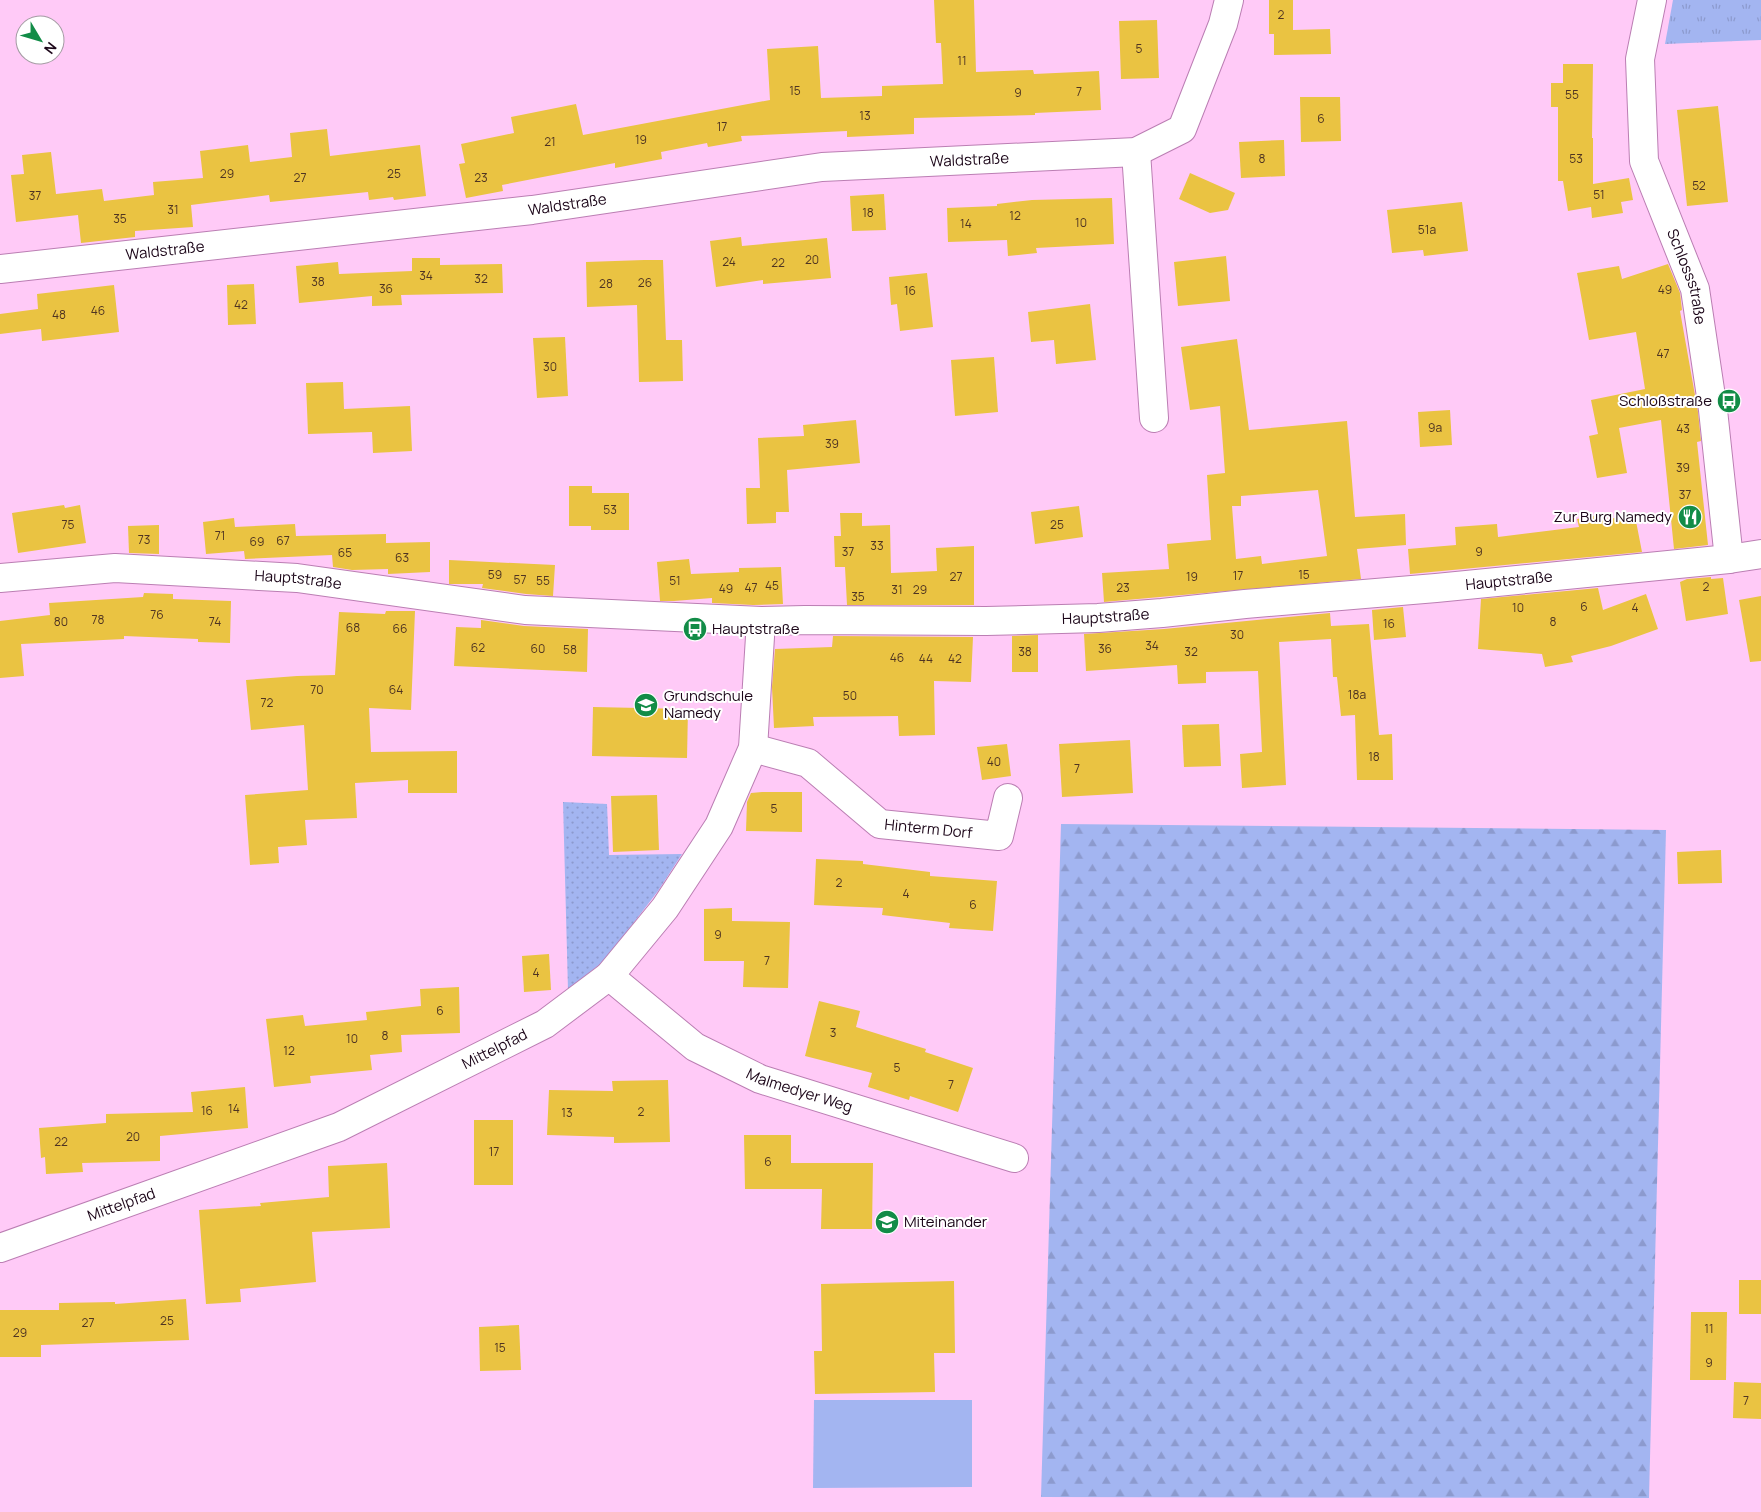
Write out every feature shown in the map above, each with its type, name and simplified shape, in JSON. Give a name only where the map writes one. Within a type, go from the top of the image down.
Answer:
[{"type":"street","name":"Waldstraße","points":[[0,269],[532,210],[822,167],[1136,152],[1182,129],[1223,24],[1229,0]]},
{"type":"street","name":"Schlossstraße","points":[[1652,0],[1640,59],[1644,161],[1695,289],[1713,410],[1729,559]]},
{"type":"street","points":[[1136,152],[1154,418]]},
{"type":"street","name":"Hauptstraße","points":[[0,578],[116,568],[297,578],[525,610],[761,621],[986,622],[1098,618],[1446,587],[1729,559],[1761,554]]},
{"type":"street","name":"Mittelpfad","points":[[0,1248],[339,1127],[545,1024],[609,976],[665,908],[719,826],[754,748],[761,621]]},
{"type":"street","name":"Hinterm Dorf","points":[[754,748],[808,763],[880,824],[999,836],[1008,798]]},
{"type":"street","name":"Malmedyer Weg","points":[[609,976],[695,1046],[760,1079],[1014,1158]]},
{"type":"green space","points":[[1673,0],[1761,0],[1761,40],[1665,44]]},
{"type":"green space","points":[[563,802],[607,804],[609,855],[682,854],[658,891],[605,960],[568,990]]},
{"type":"green space","points":[[1061,824],[1666,830],[1649,1498],[1041,1497]]},
{"type":"green space","points":[[814,1400],[972,1400],[972,1487],[813,1488]]},
{"type":"building","points":[[934,0],[974,0],[976,72],[1033,70],[1034,74],[1099,71],[1101,110],[1035,113],[1035,115],[914,118],[914,134],[847,137],[847,131],[741,136],[742,141],[708,147],[707,143],[661,152],[662,159],[615,168],[615,163],[502,185],[503,191],[466,198],[459,164],[465,163],[461,144],[514,133],[511,117],[576,104],[583,135],[770,100],[767,49],[818,46],[821,98],[882,96],[882,86],[943,84],[941,43],[936,43]]},
{"type":"building","points":[[1269,0],[1293,0],[1293,30],[1330,29],[1331,54],[1274,55],[1274,34],[1269,34]]},
{"type":"building","points":[[1157,20],[1159,78],[1121,79],[1119,21]]},
{"type":"building","points":[[1563,64],[1593,64],[1593,184],[1629,178],[1633,200],[1621,202],[1623,213],[1592,218],[1591,207],[1568,211],[1563,181],[1558,181],[1558,107],[1551,107],[1551,83],[1563,83]]},
{"type":"building","points":[[1300,97],[1340,97],[1341,141],[1301,142]]},
{"type":"building","points":[[1718,106],[1728,202],[1687,206],[1677,110]]},
{"type":"building","points":[[327,129],[330,156],[420,145],[426,196],[394,200],[393,197],[369,200],[368,192],[270,202],[269,195],[191,205],[193,227],[135,231],[135,237],[81,243],[78,215],[16,222],[11,175],[24,174],[22,155],[51,152],[56,194],[102,189],[104,201],[154,195],[153,182],[203,178],[200,151],[248,145],[250,162],[292,157],[290,133]]},
{"type":"building","points":[[1284,140],[1285,176],[1241,178],[1239,142]]},
{"type":"building","points":[[1190,173],[1235,193],[1228,210],[1210,213],[1179,199]]},
{"type":"building","points":[[884,194],[886,230],[852,231],[850,196]]},
{"type":"building","points":[[1112,198],[1114,244],[1036,248],[1037,253],[1008,256],[1007,240],[948,242],[947,208],[997,206],[997,204],[1032,200]]},
{"type":"building","points":[[1462,202],[1468,251],[1424,256],[1423,250],[1392,253],[1387,210]]},
{"type":"building","points":[[741,237],[742,246],[827,238],[831,278],[763,284],[763,280],[716,287],[710,241]]},
{"type":"building","points":[[1226,256],[1230,301],[1178,306],[1174,262]]},
{"type":"building","points":[[412,258],[440,258],[440,265],[502,264],[503,293],[401,295],[402,305],[372,306],[372,296],[299,303],[296,266],[338,262],[339,274],[412,271]]},
{"type":"building","points":[[663,260],[666,340],[682,340],[683,381],[639,382],[637,305],[587,307],[586,262]]},
{"type":"building","points":[[1668,264],[1680,293],[1682,310],[1680,311],[1698,412],[1701,441],[1697,442],[1708,545],[1674,549],[1661,420],[1619,428],[1627,473],[1597,478],[1589,436],[1598,434],[1591,400],[1645,389],[1636,332],[1589,340],[1577,273],[1619,266],[1622,279]]},
{"type":"building","points":[[927,273],[933,327],[900,331],[897,304],[891,305],[889,277]]},
{"type":"building","points":[[254,284],[256,324],[228,325],[227,285]]},
{"type":"building","points":[[114,285],[119,332],[42,341],[41,329],[0,334],[0,314],[38,309],[37,294]]},
{"type":"building","points":[[1090,304],[1096,360],[1056,364],[1054,340],[1031,342],[1028,312]]},
{"type":"building","points":[[565,337],[568,396],[537,398],[533,338]]},
{"type":"building","points":[[1237,339],[1249,430],[1347,421],[1355,517],[1405,514],[1406,545],[1357,549],[1361,579],[1104,602],[1102,573],[1169,569],[1167,544],[1211,540],[1207,475],[1225,473],[1220,406],[1190,410],[1181,347]],"holes":[[[1318,490],[1327,556],[1262,564],[1261,556],[1236,559],[1232,506],[1241,506],[1241,496]]]},
{"type":"building","points":[[994,357],[998,412],[955,416],[951,360]]},
{"type":"building","points":[[343,382],[344,409],[410,406],[412,451],[373,453],[372,432],[308,434],[306,383]]},
{"type":"building","points":[[1450,410],[1452,445],[1420,447],[1418,412]]},
{"type":"building","points":[[856,420],[860,463],[787,470],[789,512],[776,512],[776,523],[747,524],[746,488],[760,488],[758,438],[804,436],[803,425]]},
{"type":"building","points":[[569,486],[592,486],[592,493],[629,493],[629,530],[591,530],[591,526],[569,526]]},
{"type":"building","points":[[64,505],[65,508],[80,505],[86,543],[18,553],[12,513]]},
{"type":"building","points":[[1079,506],[1083,537],[1035,544],[1031,512]]},
{"type":"building","points":[[840,513],[862,513],[862,526],[890,525],[891,573],[937,571],[936,548],[974,546],[974,605],[847,605],[845,567],[835,567],[834,536],[841,536]]},
{"type":"building","points":[[1604,514],[1605,519],[1635,516],[1642,552],[1410,574],[1408,549],[1456,545],[1455,527],[1497,524],[1498,537],[1579,527],[1577,519]]},
{"type":"building","points":[[234,518],[235,527],[295,524],[296,536],[386,534],[386,543],[430,542],[430,572],[388,574],[388,569],[352,570],[333,567],[332,555],[245,559],[244,551],[206,554],[203,522]]},
{"type":"building","points":[[159,525],[159,554],[129,553],[128,526]]},
{"type":"building","points":[[689,559],[691,574],[739,572],[739,568],[781,567],[783,604],[712,603],[712,598],[660,601],[657,562]]},
{"type":"building","points":[[449,560],[555,565],[553,596],[482,588],[483,584],[449,584]]},
{"type":"building","points":[[1711,577],[1711,579],[1723,578],[1728,614],[1686,621],[1680,582],[1687,579]]},
{"type":"building","points":[[1598,588],[1603,610],[1646,594],[1658,629],[1611,646],[1571,656],[1573,662],[1545,667],[1542,654],[1478,649],[1481,599]]},
{"type":"building","points":[[144,593],[173,594],[173,599],[231,601],[230,643],[198,642],[198,639],[124,636],[124,639],[21,644],[24,676],[0,678],[0,621],[50,615],[49,603],[143,597]]},
{"type":"building","points":[[1761,596],[1761,661],[1750,662],[1739,600]]},
{"type":"building","points":[[1403,607],[1406,637],[1374,640],[1372,610]]},
{"type":"building","points":[[386,611],[415,611],[411,710],[369,708],[371,752],[457,751],[457,793],[408,793],[408,780],[355,783],[357,818],[305,820],[307,845],[278,847],[279,863],[250,865],[245,795],[308,790],[304,725],[251,730],[246,680],[335,675],[339,612],[385,614]]},
{"type":"building","points":[[1330,613],[1331,626],[1369,624],[1379,735],[1392,734],[1393,780],[1357,780],[1355,715],[1341,716],[1337,677],[1333,677],[1331,639],[1279,642],[1286,785],[1242,788],[1240,754],[1262,752],[1258,671],[1206,672],[1206,683],[1178,684],[1177,665],[1086,671],[1084,634],[1164,629]]},
{"type":"building","points":[[481,620],[524,626],[588,629],[587,672],[454,666],[456,627],[481,628]]},
{"type":"building","points":[[1038,635],[1038,672],[1012,672],[1012,636]]},
{"type":"building","points":[[833,636],[973,637],[971,682],[934,681],[935,735],[899,736],[898,716],[813,717],[814,726],[774,728],[772,687],[775,649],[832,647]]},
{"type":"building","points":[[593,707],[688,709],[687,758],[592,756]]},
{"type":"building","points":[[1219,724],[1221,766],[1184,767],[1182,725]]},
{"type":"building","points":[[1130,740],[1133,793],[1062,797],[1059,744]]},
{"type":"building","points":[[1007,744],[1011,776],[982,780],[977,747]]},
{"type":"building","points":[[802,792],[802,832],[746,831],[747,802],[751,793]]},
{"type":"building","points":[[657,795],[659,850],[613,852],[611,796]]},
{"type":"building","points":[[1721,850],[1722,883],[1678,884],[1677,852]]},
{"type":"building","points":[[816,859],[863,861],[863,864],[930,872],[930,876],[997,881],[993,931],[949,928],[950,923],[882,915],[883,908],[814,905]]},
{"type":"building","points":[[732,908],[732,921],[790,922],[788,988],[743,987],[744,961],[704,961],[704,909]]},
{"type":"building","points":[[549,954],[551,990],[524,992],[522,956]]},
{"type":"building","points":[[459,987],[460,1033],[401,1035],[402,1052],[370,1055],[372,1070],[310,1076],[311,1083],[274,1087],[266,1019],[303,1015],[305,1026],[367,1020],[366,1012],[421,1006],[420,989]]},
{"type":"building","points":[[819,1001],[860,1011],[856,1027],[926,1049],[925,1052],[973,1068],[958,1112],[910,1096],[909,1100],[868,1087],[872,1073],[805,1056]]},
{"type":"building","points":[[668,1080],[670,1142],[614,1143],[614,1137],[547,1135],[549,1090],[613,1091],[612,1081]]},
{"type":"building","points":[[245,1087],[248,1128],[160,1136],[160,1161],[82,1163],[83,1172],[46,1174],[45,1157],[41,1158],[39,1128],[106,1123],[106,1114],[193,1112],[191,1092]]},
{"type":"building","points":[[474,1120],[513,1120],[513,1185],[474,1185]]},
{"type":"building","points":[[744,1135],[791,1135],[791,1163],[873,1163],[872,1229],[821,1229],[822,1189],[745,1189]]},
{"type":"building","points":[[387,1163],[390,1228],[312,1232],[316,1282],[240,1289],[241,1302],[206,1304],[199,1210],[261,1206],[260,1203],[329,1197],[328,1166]]},
{"type":"building","points":[[1739,1280],[1761,1280],[1761,1314],[1739,1314]]},
{"type":"building","points":[[954,1281],[955,1353],[934,1353],[935,1392],[815,1394],[814,1351],[822,1351],[821,1284]]},
{"type":"building","points":[[186,1299],[189,1340],[41,1345],[41,1357],[0,1357],[0,1310],[59,1310],[59,1303],[115,1302],[115,1304]]},
{"type":"building","points":[[1691,1312],[1727,1312],[1726,1380],[1690,1380]]},
{"type":"building","points":[[519,1325],[521,1370],[480,1371],[479,1327]]},
{"type":"building","points":[[1734,1382],[1761,1383],[1761,1419],[1733,1418]]},
{"type":"place","name":"Schloßstraße","points":[[1729,401]]},
{"type":"place","name":"Zur Burg Namedy","points":[[1690,517]]},
{"type":"place","name":"Hauptstraße","points":[[695,629]]},
{"type":"place","name":"Grundschule Namedy","points":[[646,705]]},
{"type":"place","name":"Miteinander","points":[[887,1222]]}]
